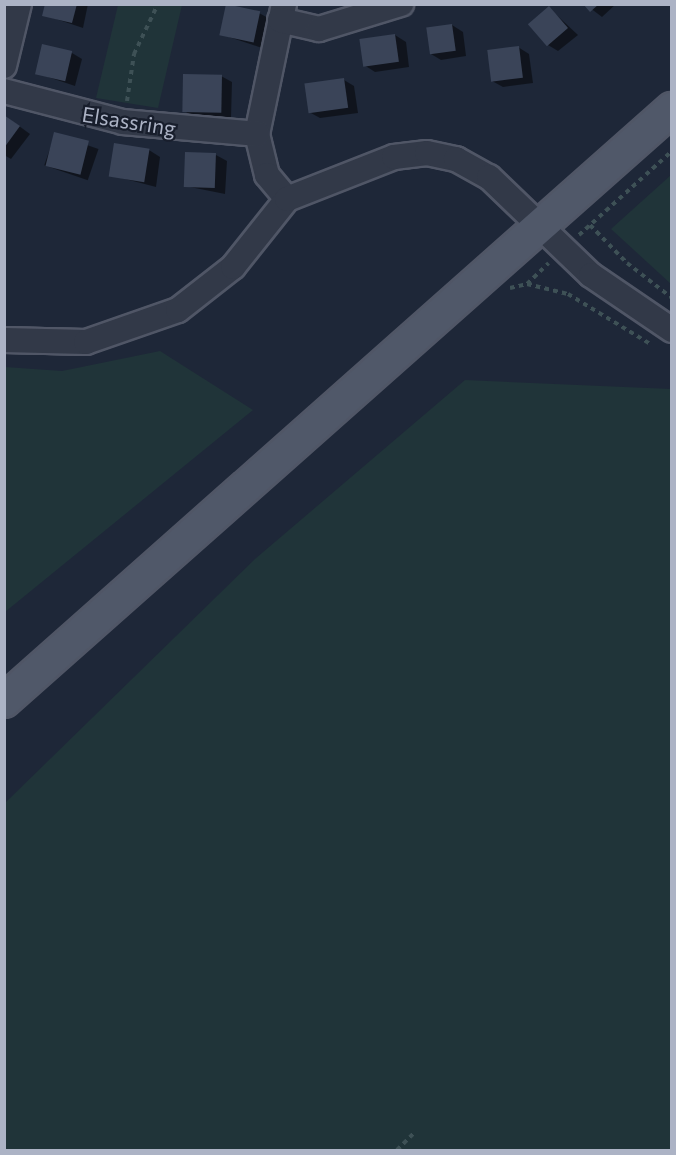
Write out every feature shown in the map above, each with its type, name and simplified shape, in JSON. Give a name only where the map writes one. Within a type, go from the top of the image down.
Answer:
[{"type":"main road","points":[[4,701],[537,223],[672,109]]},
{"type":"street","points":[[4,66],[19,4]]},
{"type":"street","points":[[287,199],[267,175],[257,134],[282,12],[319,29],[401,4]]},
{"type":"street","name":"Elsassring","points":[[4,92],[123,122],[257,134]]},
{"type":"street","points":[[4,340],[86,342],[178,310],[233,267],[287,199],[394,157],[427,153],[480,171],[664,339]]},
{"type":"path","points":[[123,122],[134,54],[158,4]]},
{"type":"path","points":[[672,151],[590,225],[627,263],[672,297]]},
{"type":"path","points":[[563,249],[527,285],[568,294],[664,339]]},
{"type":"path","points":[[397,1150],[416,1131]]},
{"type":"green space","points":[[118,5],[182,5],[158,108],[96,98]]},
{"type":"green space","points":[[671,175],[671,284],[611,229]]},
{"type":"green space","points":[[160,351],[253,410],[5,612],[5,367],[62,371]]},
{"type":"green space","points":[[465,380],[671,389],[671,1150],[5,1150],[5,803],[255,559]]},
{"type":"building","points":[[45,4],[77,4],[72,23],[42,16]]},
{"type":"building","points":[[226,4],[260,11],[254,43],[219,35]]},
{"type":"building","points":[[583,4],[599,4],[590,12]]},
{"type":"building","points":[[549,6],[568,28],[547,46],[528,24]]},
{"type":"building","points":[[452,24],[456,51],[430,54],[426,28]]},
{"type":"building","points":[[395,34],[399,62],[363,67],[359,39]]},
{"type":"building","points":[[42,44],[72,51],[65,81],[35,74]]},
{"type":"building","points":[[519,46],[523,78],[491,82],[487,50]]},
{"type":"building","points":[[183,74],[222,75],[221,113],[182,112]]},
{"type":"building","points":[[344,78],[348,108],[309,113],[304,84]]},
{"type":"building","points":[[4,115],[20,126],[4,148]]},
{"type":"building","points":[[54,132],[89,141],[80,175],[46,166]]},
{"type":"building","points":[[114,143],[150,149],[144,182],[109,177]]},
{"type":"building","points":[[185,152],[216,153],[215,188],[184,187]]}]
